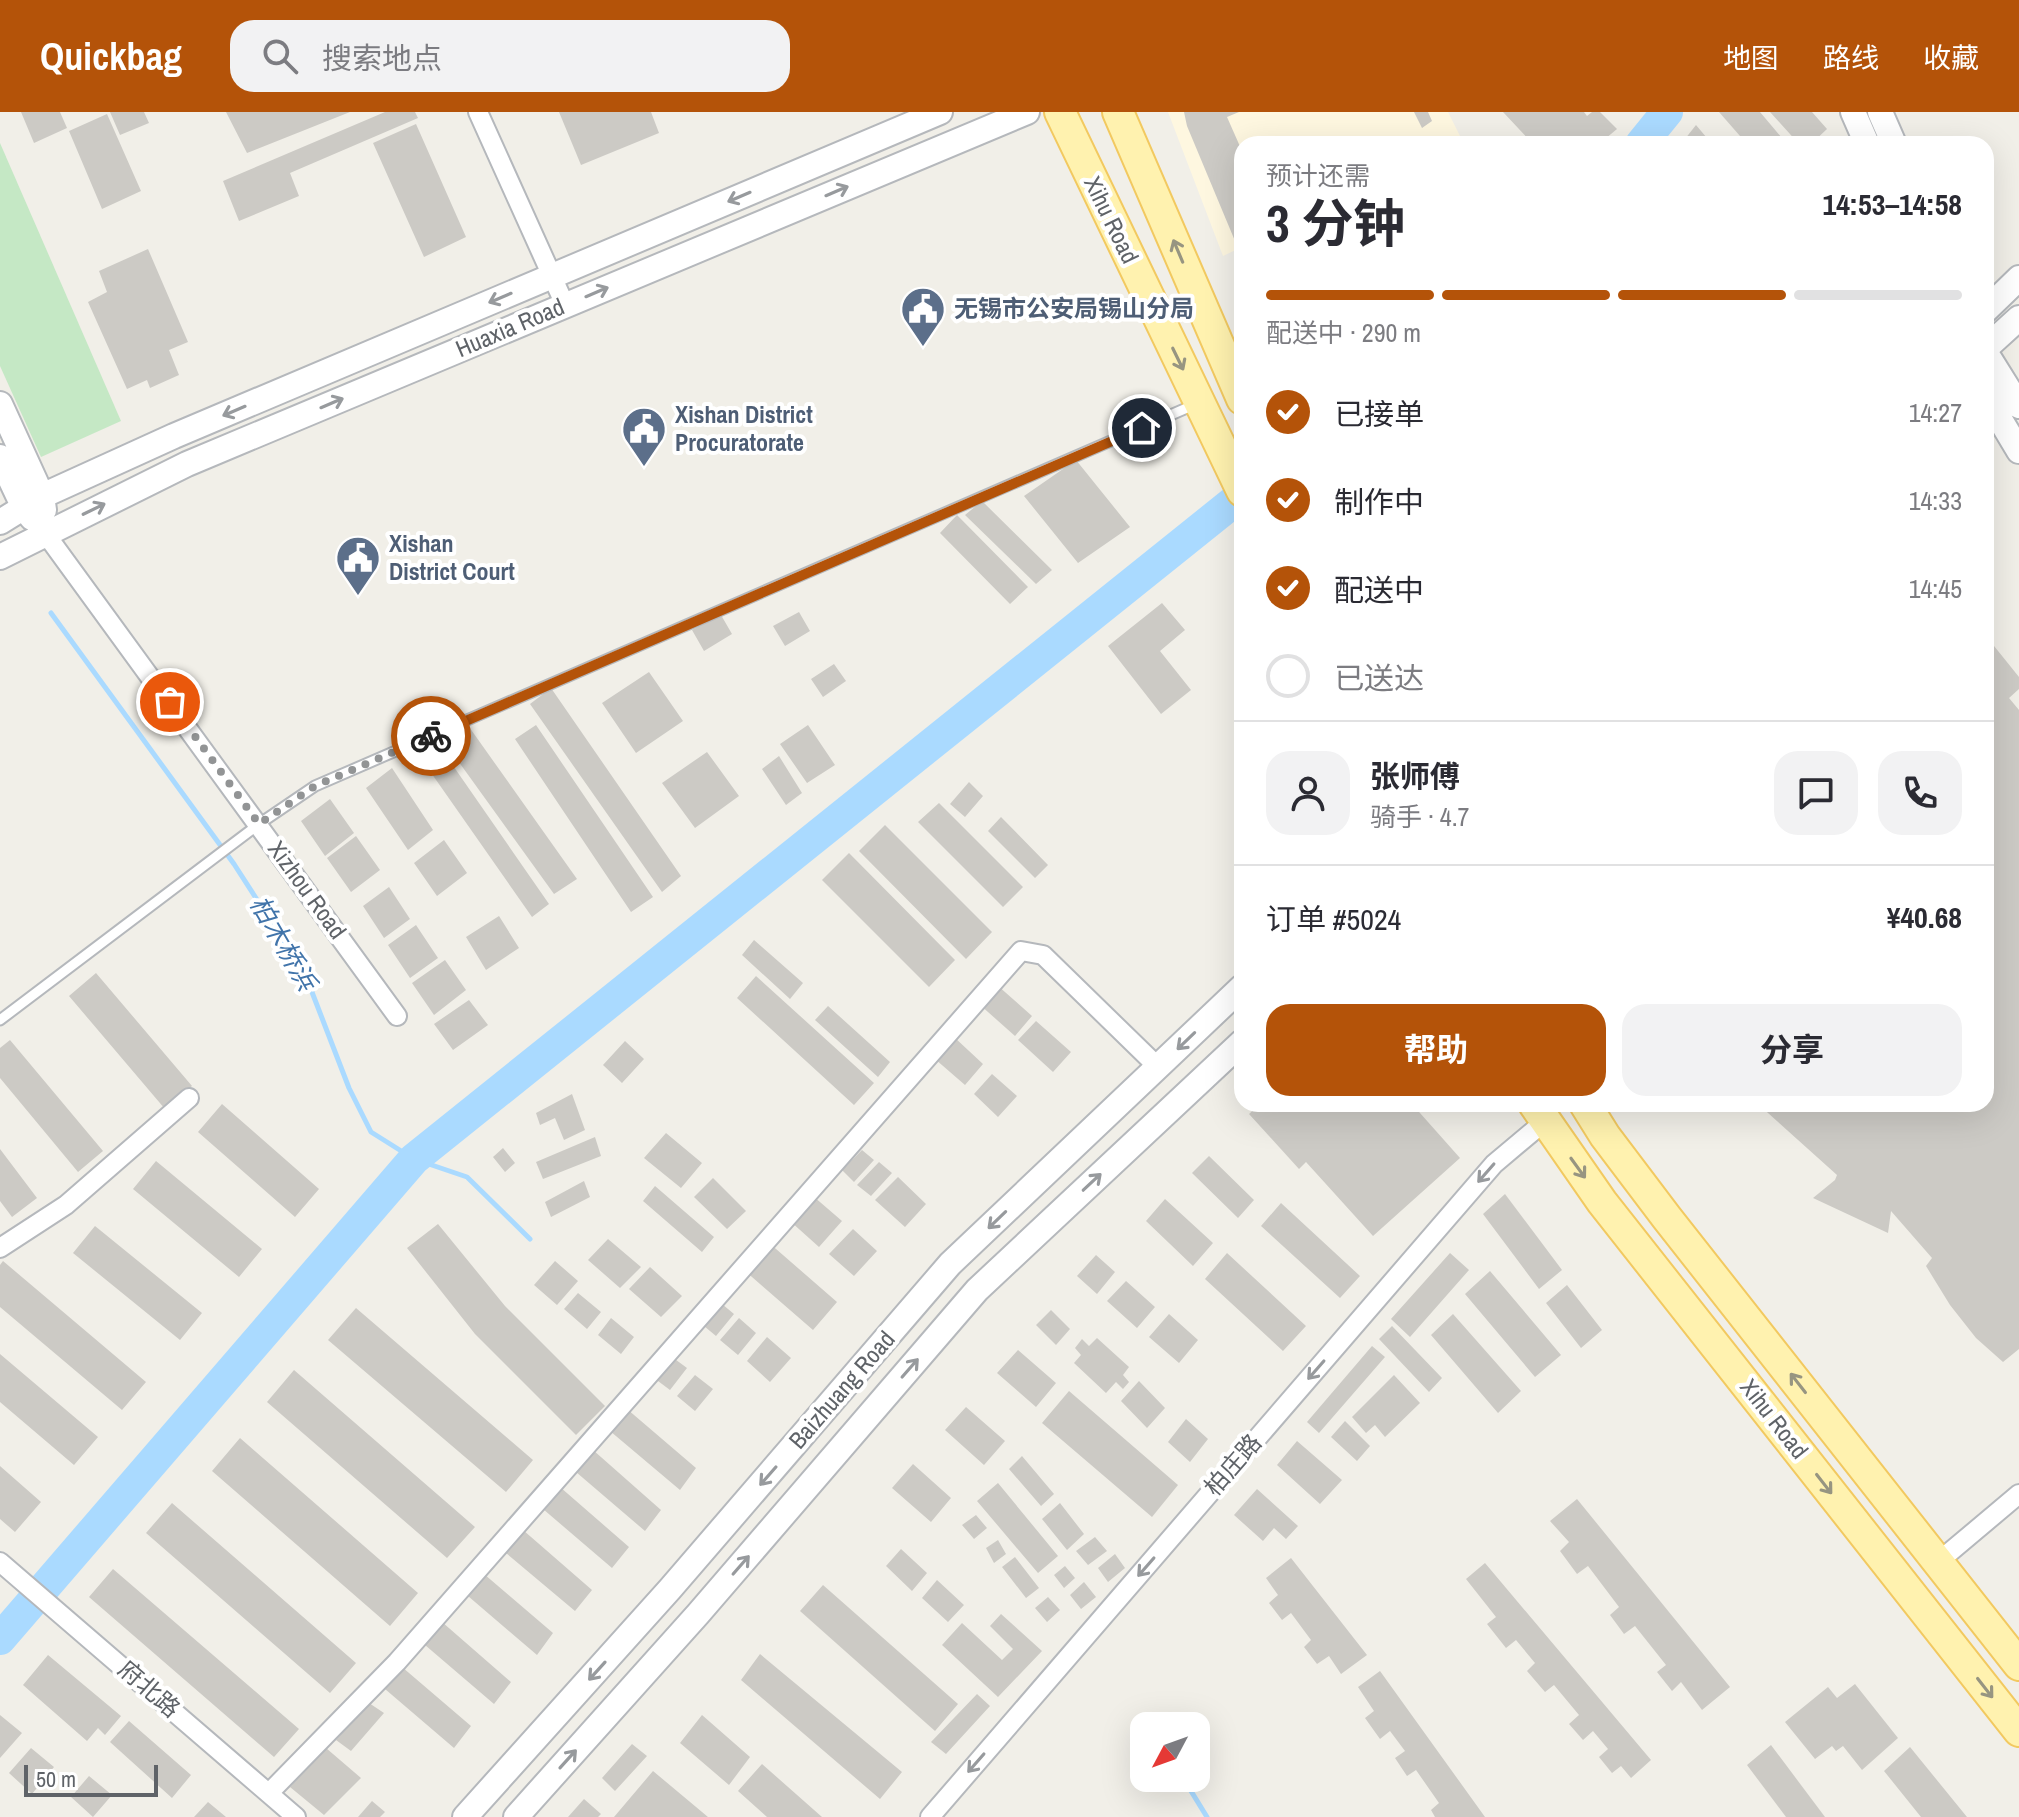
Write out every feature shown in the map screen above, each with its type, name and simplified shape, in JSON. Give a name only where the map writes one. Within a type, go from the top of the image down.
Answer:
[{"type":"main road","name":"Xihu Road","points":[[1060,112],[1234,473]]},
{"type":"main road","name":"Xihu Road","points":[[1118,112],[1234,380]]},
{"type":"main road","name":"Xihu Road","points":[[1590,1112],[1667,1218],[2019,1665]]},
{"type":"main road","name":"Xihu Road","points":[[1539,1113],[1602,1202],[2019,1731]]},
{"type":"street","points":[[478,112],[565,305]]},
{"type":"street","name":"Huaxia Road","points":[[0,522],[33,502],[174,436],[940,112]]},
{"type":"street","name":"Huaxia Road","points":[[0,557],[187,464],[1027,112]]},
{"type":"street","points":[[1853,112],[1864,136]]},
{"type":"street","points":[[1880,112],[1890,136]]},
{"type":"street","points":[[1994,302],[2019,278]]},
{"type":"street","points":[[1994,343],[2019,318]]},
{"type":"street","points":[[1994,364],[2019,406]]},
{"type":"street","name":"Xizhou Road","points":[[0,404],[45,533],[397,1016]]},
{"type":"street","points":[[1994,409],[2019,451]]},
{"type":"street","name":"Xizhou Road","points":[[0,457],[33,502]]},
{"type":"street","points":[[269,1793],[397,1662],[1021,951],[1043,955],[1158,1067]]},
{"type":"street","name":"Baizhuang Road","points":[[465,1817],[670,1589],[950,1264],[1234,995]]},
{"type":"street","name":"Baizhuang Road","points":[[516,1817],[698,1614],[977,1290],[1234,1049]]},
{"type":"street","points":[[0,1248],[66,1205],[189,1098]]},
{"type":"street","name":"柏庄路","points":[[930,1817],[1539,1113]]},
{"type":"street","points":[[1938,1562],[2019,1494]]},
{"type":"street","name":"府北路","points":[[0,1562],[296,1817]]},
{"type":"lane","points":[[0,1020],[259,824],[315,786],[1199,403]]},
{"type":"shaded area","points":[[1168,112],[1448,112],[1460,136],[1234,136],[1234,251],[1223,256]]},
{"type":"green space","points":[[0,143],[121,421],[41,457],[0,366]]},
{"type":"building","points":[[21,112],[60,112],[67,128],[34,143]]},
{"type":"building","points":[[110,112],[144,112],[149,123],[120,135]]},
{"type":"building","points":[[226,112],[350,112],[247,153]]},
{"type":"building","points":[[385,112],[415,112],[418,118],[290,173],[299,196],[239,221],[223,181]]},
{"type":"building","points":[[559,112],[651,112],[659,133],[581,165]]},
{"type":"building","points":[[1184,112],[1239,112],[1227,117],[1235,136],[1234,239]]},
{"type":"building","points":[[1414,112],[1428,112],[1432,121],[1422,128]]},
{"type":"building","points":[[1503,112],[1584,112],[1587,116],[1600,112],[1617,129],[1609,136],[1526,136]]},
{"type":"building","points":[[1719,112],[1760,112],[1780,136],[1740,136]]},
{"type":"building","points":[[1770,112],[1812,112],[1827,129],[1820,136],[1792,136]]},
{"type":"building","points":[[107,114],[141,191],[102,209],[69,131]]},
{"type":"building","points":[[416,124],[466,237],[424,257],[373,143]]},
{"type":"building","points":[[1696,125],[1705,136],[1687,136]]},
{"type":"building","points":[[148,249],[188,342],[169,350],[179,375],[150,388],[147,380],[127,389],[88,302],[107,292],[99,271]]},
{"type":"building","points":[[1076,460],[1130,527],[1078,563],[1024,496]]},
{"type":"building","points":[[982,501],[1052,570],[1036,584],[965,515]]},
{"type":"building","points":[[957,515],[1028,587],[1010,604],[940,533]]},
{"type":"building","points":[[1162,603],[1185,630],[1160,651],[1191,690],[1161,714],[1108,646]]},
{"type":"building","points":[[799,612],[810,631],[785,646],[773,626]]},
{"type":"building","points":[[721,615],[732,634],[704,651],[692,630]]},
{"type":"building","points":[[1994,646],[2019,677],[2019,689],[2009,698],[2019,710],[2019,1349],[2003,1362],[1976,1338],[1950,1305],[1926,1266],[1932,1258],[1891,1211],[1888,1233],[1813,1198],[1837,1175],[1767,1112],[1994,1112]]},
{"type":"building","points":[[834,664],[846,681],[823,697],[811,679]]},
{"type":"building","points":[[649,672],[683,721],[636,753],[602,703]]},
{"type":"building","points":[[551,688],[681,876],[662,892],[530,704]]},
{"type":"building","points":[[467,724],[577,879],[554,894],[443,740]]},
{"type":"building","points":[[536,725],[653,897],[631,912],[515,739]]},
{"type":"building","points":[[808,725],[835,765],[807,783],[780,744]]},
{"type":"building","points":[[438,744],[549,904],[532,917],[420,757]]},
{"type":"building","points":[[707,752],[739,796],[695,828],[662,783]]},
{"type":"building","points":[[779,756],[802,793],[786,805],[762,769]]},
{"type":"building","points":[[392,768],[433,830],[408,850],[366,788]]},
{"type":"building","points":[[969,782],[983,796],[965,817],[950,804]]},
{"type":"building","points":[[330,799],[354,833],[325,856],[301,821]]},
{"type":"building","points":[[939,803],[1023,887],[1003,907],[918,822]]},
{"type":"building","points":[[1001,817],[1048,865],[1035,878],[988,831]]},
{"type":"building","points":[[885,825],[992,932],[966,959],[859,851]]},
{"type":"building","points":[[356,836],[380,870],[351,892],[327,858]]},
{"type":"building","points":[[444,840],[467,873],[437,896],[414,863]]},
{"type":"building","points":[[849,853],[955,960],[929,987],[822,880]]},
{"type":"building","points":[[389,887],[410,919],[384,938],[363,906]]},
{"type":"building","points":[[499,916],[519,948],[486,970],[466,937]]},
{"type":"building","points":[[416,925],[438,958],[410,978],[388,945]]},
{"type":"building","points":[[754,940],[803,983],[790,999],[742,955]]},
{"type":"building","points":[[445,960],[466,990],[434,1015],[412,983]]},
{"type":"building","points":[[96,973],[192,1086],[165,1109],[69,996]]},
{"type":"building","points":[[756,976],[874,1083],[854,1105],[737,998]]},
{"type":"building","points":[[997,985],[1032,1016],[1015,1036],[979,1004]]},
{"type":"building","points":[[469,1000],[488,1025],[453,1050],[434,1024]]},
{"type":"building","points":[[828,1006],[890,1062],[878,1077],[815,1020]]},
{"type":"building","points":[[1036,1021],[1071,1052],[1053,1072],[1018,1040]]},
{"type":"building","points":[[954,1037],[983,1064],[965,1085],[935,1059]]},
{"type":"building","points":[[10,1040],[103,1151],[78,1172],[0,1078],[0,1048]]},
{"type":"building","points":[[625,1041],[644,1059],[622,1083],[603,1065]]},
{"type":"building","points":[[992,1074],[1017,1096],[998,1117],[974,1094]]},
{"type":"building","points":[[572,1094],[585,1130],[564,1140],[555,1118],[540,1125],[536,1113]]},
{"type":"building","points":[[222,1104],[319,1189],[295,1217],[198,1132]]},
{"type":"building","points":[[1419,1112],[1460,1158],[1373,1236],[1306,1162],[1299,1169],[1249,1114]]},
{"type":"building","points":[[666,1133],[702,1163],[681,1188],[644,1158]]},
{"type":"building","points":[[595,1137],[601,1156],[543,1179],[536,1162]]},
{"type":"building","points":[[503,1148],[515,1163],[505,1172],[493,1157]]},
{"type":"building","points":[[0,1149],[37,1198],[12,1217],[0,1201]]},
{"type":"building","points":[[862,1150],[874,1160],[854,1182],[842,1170]]},
{"type":"building","points":[[1209,1156],[1254,1200],[1238,1218],[1192,1173]]},
{"type":"building","points":[[156,1161],[262,1249],[239,1277],[133,1189]]},
{"type":"building","points":[[879,1162],[892,1173],[871,1196],[857,1185]]},
{"type":"building","points":[[898,1177],[926,1204],[905,1227],[875,1200]]},
{"type":"building","points":[[713,1178],[746,1211],[727,1229],[694,1197]]},
{"type":"building","points":[[584,1181],[590,1197],[551,1217],[545,1202]]},
{"type":"building","points":[[655,1186],[714,1237],[702,1252],[643,1201]]},
{"type":"building","points":[[1505,1194],[1562,1270],[1539,1289],[1483,1214]]},
{"type":"building","points":[[813,1196],[842,1221],[819,1247],[790,1221]]},
{"type":"building","points":[[1165,1199],[1213,1243],[1193,1266],[1146,1221]]},
{"type":"building","points":[[1281,1203],[1360,1276],[1340,1298],[1261,1226]]},
{"type":"building","points":[[438,1224],[505,1306],[605,1406],[576,1435],[475,1334],[407,1248]]},
{"type":"building","points":[[95,1226],[202,1313],[180,1340],[73,1253]]},
{"type":"building","points":[[853,1229],[877,1251],[854,1276],[829,1254]]},
{"type":"building","points":[[608,1239],[641,1267],[620,1288],[588,1260]]},
{"type":"building","points":[[768,1242],[837,1302],[813,1330],[744,1270]]},
{"type":"building","points":[[1227,1253],[1306,1326],[1283,1351],[1205,1279]]},
{"type":"building","points":[[1450,1253],[1469,1270],[1410,1337],[1391,1319]]},
{"type":"building","points":[[1096,1255],[1115,1272],[1097,1294],[1077,1276]]},
{"type":"building","points":[[3,1261],[146,1382],[122,1410],[0,1307],[0,1265]]},
{"type":"building","points":[[555,1261],[578,1281],[557,1305],[534,1285]]},
{"type":"building","points":[[650,1267],[682,1296],[661,1317],[629,1289]]},
{"type":"building","points":[[1490,1271],[1561,1355],[1535,1377],[1465,1294]]},
{"type":"building","points":[[1126,1281],[1155,1307],[1137,1328],[1107,1301]]},
{"type":"building","points":[[1567,1285],[1602,1330],[1581,1348],[1546,1303]]},
{"type":"building","points":[[578,1293],[601,1312],[587,1329],[564,1309]]},
{"type":"building","points":[[716,1299],[734,1314],[716,1336],[698,1321]]},
{"type":"building","points":[[356,1308],[533,1460],[506,1492],[328,1340]]},
{"type":"building","points":[[1051,1310],[1070,1329],[1056,1345],[1036,1325]]},
{"type":"building","points":[[1169,1314],[1198,1340],[1179,1363],[1149,1337]]},
{"type":"building","points":[[1453,1314],[1521,1391],[1498,1413],[1431,1335]]},
{"type":"building","points":[[611,1318],[634,1337],[621,1354],[598,1335]]},
{"type":"building","points":[[739,1318],[756,1333],[738,1355],[720,1340]]},
{"type":"building","points":[[1392,1326],[1442,1378],[1429,1392],[1379,1339]]},
{"type":"building","points":[[767,1337],[791,1358],[770,1382],[747,1361]]},
{"type":"building","points":[[1097,1338],[1129,1367],[1123,1375],[1129,1382],[1123,1389],[1116,1382],[1106,1393],[1074,1363],[1081,1355],[1075,1348],[1082,1339],[1089,1346]]},
{"type":"building","points":[[1372,1346],[1385,1357],[1319,1433],[1307,1422]]},
{"type":"building","points":[[1018,1350],[1056,1383],[1036,1407],[997,1373]]},
{"type":"building","points":[[0,1354],[98,1437],[74,1465],[0,1402]]},
{"type":"building","points":[[668,1354],[687,1368],[670,1390],[650,1375]]},
{"type":"building","points":[[294,1370],[475,1527],[447,1558],[267,1402]]},
{"type":"building","points":[[695,1375],[713,1389],[695,1411],[677,1396]]},
{"type":"building","points":[[1394,1375],[1420,1403],[1385,1437],[1375,1425],[1366,1433],[1352,1417]]},
{"type":"building","points":[[1139,1381],[1165,1408],[1147,1428],[1121,1401]]},
{"type":"building","points":[[1069,1391],[1178,1485],[1152,1517],[1042,1423]]},
{"type":"building","points":[[966,1407],[1005,1441],[984,1465],[945,1430]]},
{"type":"building","points":[[627,1409],[696,1468],[680,1490],[610,1431]]},
{"type":"building","points":[[1186,1419],[1208,1439],[1190,1462],[1168,1442]]},
{"type":"building","points":[[1345,1421],[1370,1446],[1357,1461],[1331,1437]]},
{"type":"building","points":[[240,1438],[418,1593],[390,1626],[212,1471]]},
{"type":"building","points":[[1297,1441],[1342,1480],[1320,1504],[1277,1465]]},
{"type":"building","points":[[593,1450],[661,1510],[645,1531],[576,1472]]},
{"type":"building","points":[[1022,1456],[1054,1494],[1041,1506],[1009,1469]]},
{"type":"building","points":[[913,1464],[951,1498],[931,1522],[892,1488]]},
{"type":"building","points":[[0,1466],[41,1502],[15,1532],[0,1519]]},
{"type":"building","points":[[998,1483],[1058,1556],[1038,1573],[977,1501]]},
{"type":"building","points":[[560,1487],[629,1547],[612,1568],[543,1509]]},
{"type":"building","points":[[1257,1489],[1298,1526],[1286,1539],[1274,1528],[1263,1541],[1234,1515]]},
{"type":"building","points":[[1577,1499],[1730,1687],[1702,1710],[1681,1682],[1672,1691],[1657,1672],[1666,1665],[1635,1626],[1624,1634],[1610,1615],[1619,1607],[1588,1566],[1577,1574],[1560,1551],[1569,1542],[1550,1521]]},
{"type":"building","points":[[172,1503],[356,1663],[330,1693],[146,1533]]},
{"type":"building","points":[[1060,1503],[1084,1534],[1067,1550],[1042,1519]]},
{"type":"building","points":[[976,1515],[987,1528],[974,1539],[962,1525]]},
{"type":"building","points":[[523,1530],[592,1590],[575,1611],[506,1553]]},
{"type":"building","points":[[1095,1537],[1107,1551],[1088,1565],[1076,1551]]},
{"type":"building","points":[[998,1540],[1006,1554],[994,1563],[986,1548]]},
{"type":"building","points":[[901,1549],[927,1573],[912,1591],[886,1566]]},
{"type":"building","points":[[1115,1554],[1125,1568],[1108,1582],[1098,1568]]},
{"type":"building","points":[[1015,1557],[1039,1588],[1026,1598],[1002,1567]]},
{"type":"building","points":[[1291,1558],[1367,1655],[1341,1674],[1329,1656],[1317,1664],[1304,1647],[1311,1640],[1291,1613],[1282,1620],[1269,1603],[1278,1595],[1266,1578]]},
{"type":"building","points":[[1485,1563],[1651,1760],[1631,1778],[1621,1766],[1612,1773],[1599,1757],[1608,1749],[1593,1731],[1583,1740],[1569,1724],[1579,1715],[1554,1685],[1545,1692],[1527,1671],[1535,1663],[1516,1640],[1506,1648],[1487,1624],[1496,1617],[1466,1579]]},
{"type":"building","points":[[1065,1566],[1075,1578],[1064,1588],[1054,1575]]},
{"type":"building","points":[[113,1569],[299,1729],[274,1757],[89,1597]]},
{"type":"building","points":[[484,1574],[553,1633],[537,1655],[468,1596]]},
{"type":"building","points":[[937,1580],[964,1605],[948,1622],[922,1598]]},
{"type":"building","points":[[1084,1582],[1096,1597],[1081,1609],[1070,1595]]},
{"type":"building","points":[[823,1585],[958,1704],[935,1731],[800,1611]]},
{"type":"building","points":[[1048,1597],[1060,1610],[1047,1622],[1035,1608]]},
{"type":"building","points":[[1001,1614],[1042,1651],[998,1697],[942,1645],[962,1623],[1002,1660],[1013,1649],[990,1626]]},
{"type":"building","points":[[442,1622],[511,1682],[494,1704],[425,1645]]},
{"type":"building","points":[[760,1654],[902,1772],[880,1799],[741,1680]]},
{"type":"building","points":[[48,1655],[121,1716],[105,1735],[98,1728],[87,1741],[23,1685]]},
{"type":"building","points":[[402,1667],[471,1726],[454,1748],[385,1689]]},
{"type":"building","points":[[1380,1671],[1485,1817],[1435,1817],[1431,1810],[1439,1803],[1416,1770],[1407,1776],[1395,1758],[1405,1751],[1390,1731],[1380,1739],[1365,1718],[1374,1711],[1358,1687]]},
{"type":"building","points":[[1855,1684],[1898,1738],[1862,1770],[1843,1746],[1836,1751],[1832,1746],[1815,1759],[1785,1722],[1828,1687],[1837,1698]]},
{"type":"building","points":[[977,1694],[990,1706],[946,1754],[931,1742]]},
{"type":"building","points":[[369,1703],[384,1713],[351,1751],[336,1740]]},
{"type":"building","points":[[0,1715],[22,1733],[0,1758]]},
{"type":"building","points":[[702,1715],[750,1757],[729,1785],[680,1743]]},
{"type":"building","points":[[129,1721],[191,1775],[172,1798],[110,1742]]},
{"type":"building","points":[[632,1744],[647,1756],[615,1791],[602,1778]]},
{"type":"building","points":[[1771,1745],[1825,1817],[1786,1817],[1747,1765]]},
{"type":"building","points":[[1910,1747],[1967,1817],[1921,1817],[1884,1771]]},
{"type":"building","points":[[31,1748],[54,1767],[32,1794],[9,1773]]},
{"type":"building","points":[[326,1748],[361,1778],[324,1815],[290,1787]]},
{"type":"building","points":[[762,1764],[822,1817],[767,1817],[738,1791]]},
{"type":"building","points":[[653,1771],[708,1817],[614,1817]]},
{"type":"building","points":[[89,1776],[112,1795],[93,1817],[71,1797]]},
{"type":"building","points":[[584,1799],[601,1814],[598,1817],[568,1817]]},
{"type":"building","points":[[372,1801],[385,1812],[380,1817],[358,1817]]},
{"type":"building","points":[[208,1802],[226,1817],[194,1817]]},
{"type":"waterway","points":[[1648,136],[1667,112]]},
{"type":"waterway","points":[[0,1639],[414,1159],[1234,501]]},
{"type":"waterway","name":"柏木桥浜","points":[[51,613],[234,864],[305,974],[349,1088],[371,1132],[414,1159],[467,1177],[530,1239]]},
{"type":"waterway","points":[[1192,1792],[1207,1817]]},
{"type":"way so far","points":[[170,702],[259,824],[315,786],[431,736]]},
{"type":"place","name":"无锡市公安局锡山分局","points":[[923,348]]},
{"type":"place","name":"Xishan District Procuratorate","points":[[644,468]]},
{"type":"place","name":"Xishan District Court","points":[[358,597]]},
{"type":"route","points":[[431,736],[1142,428]]}]
